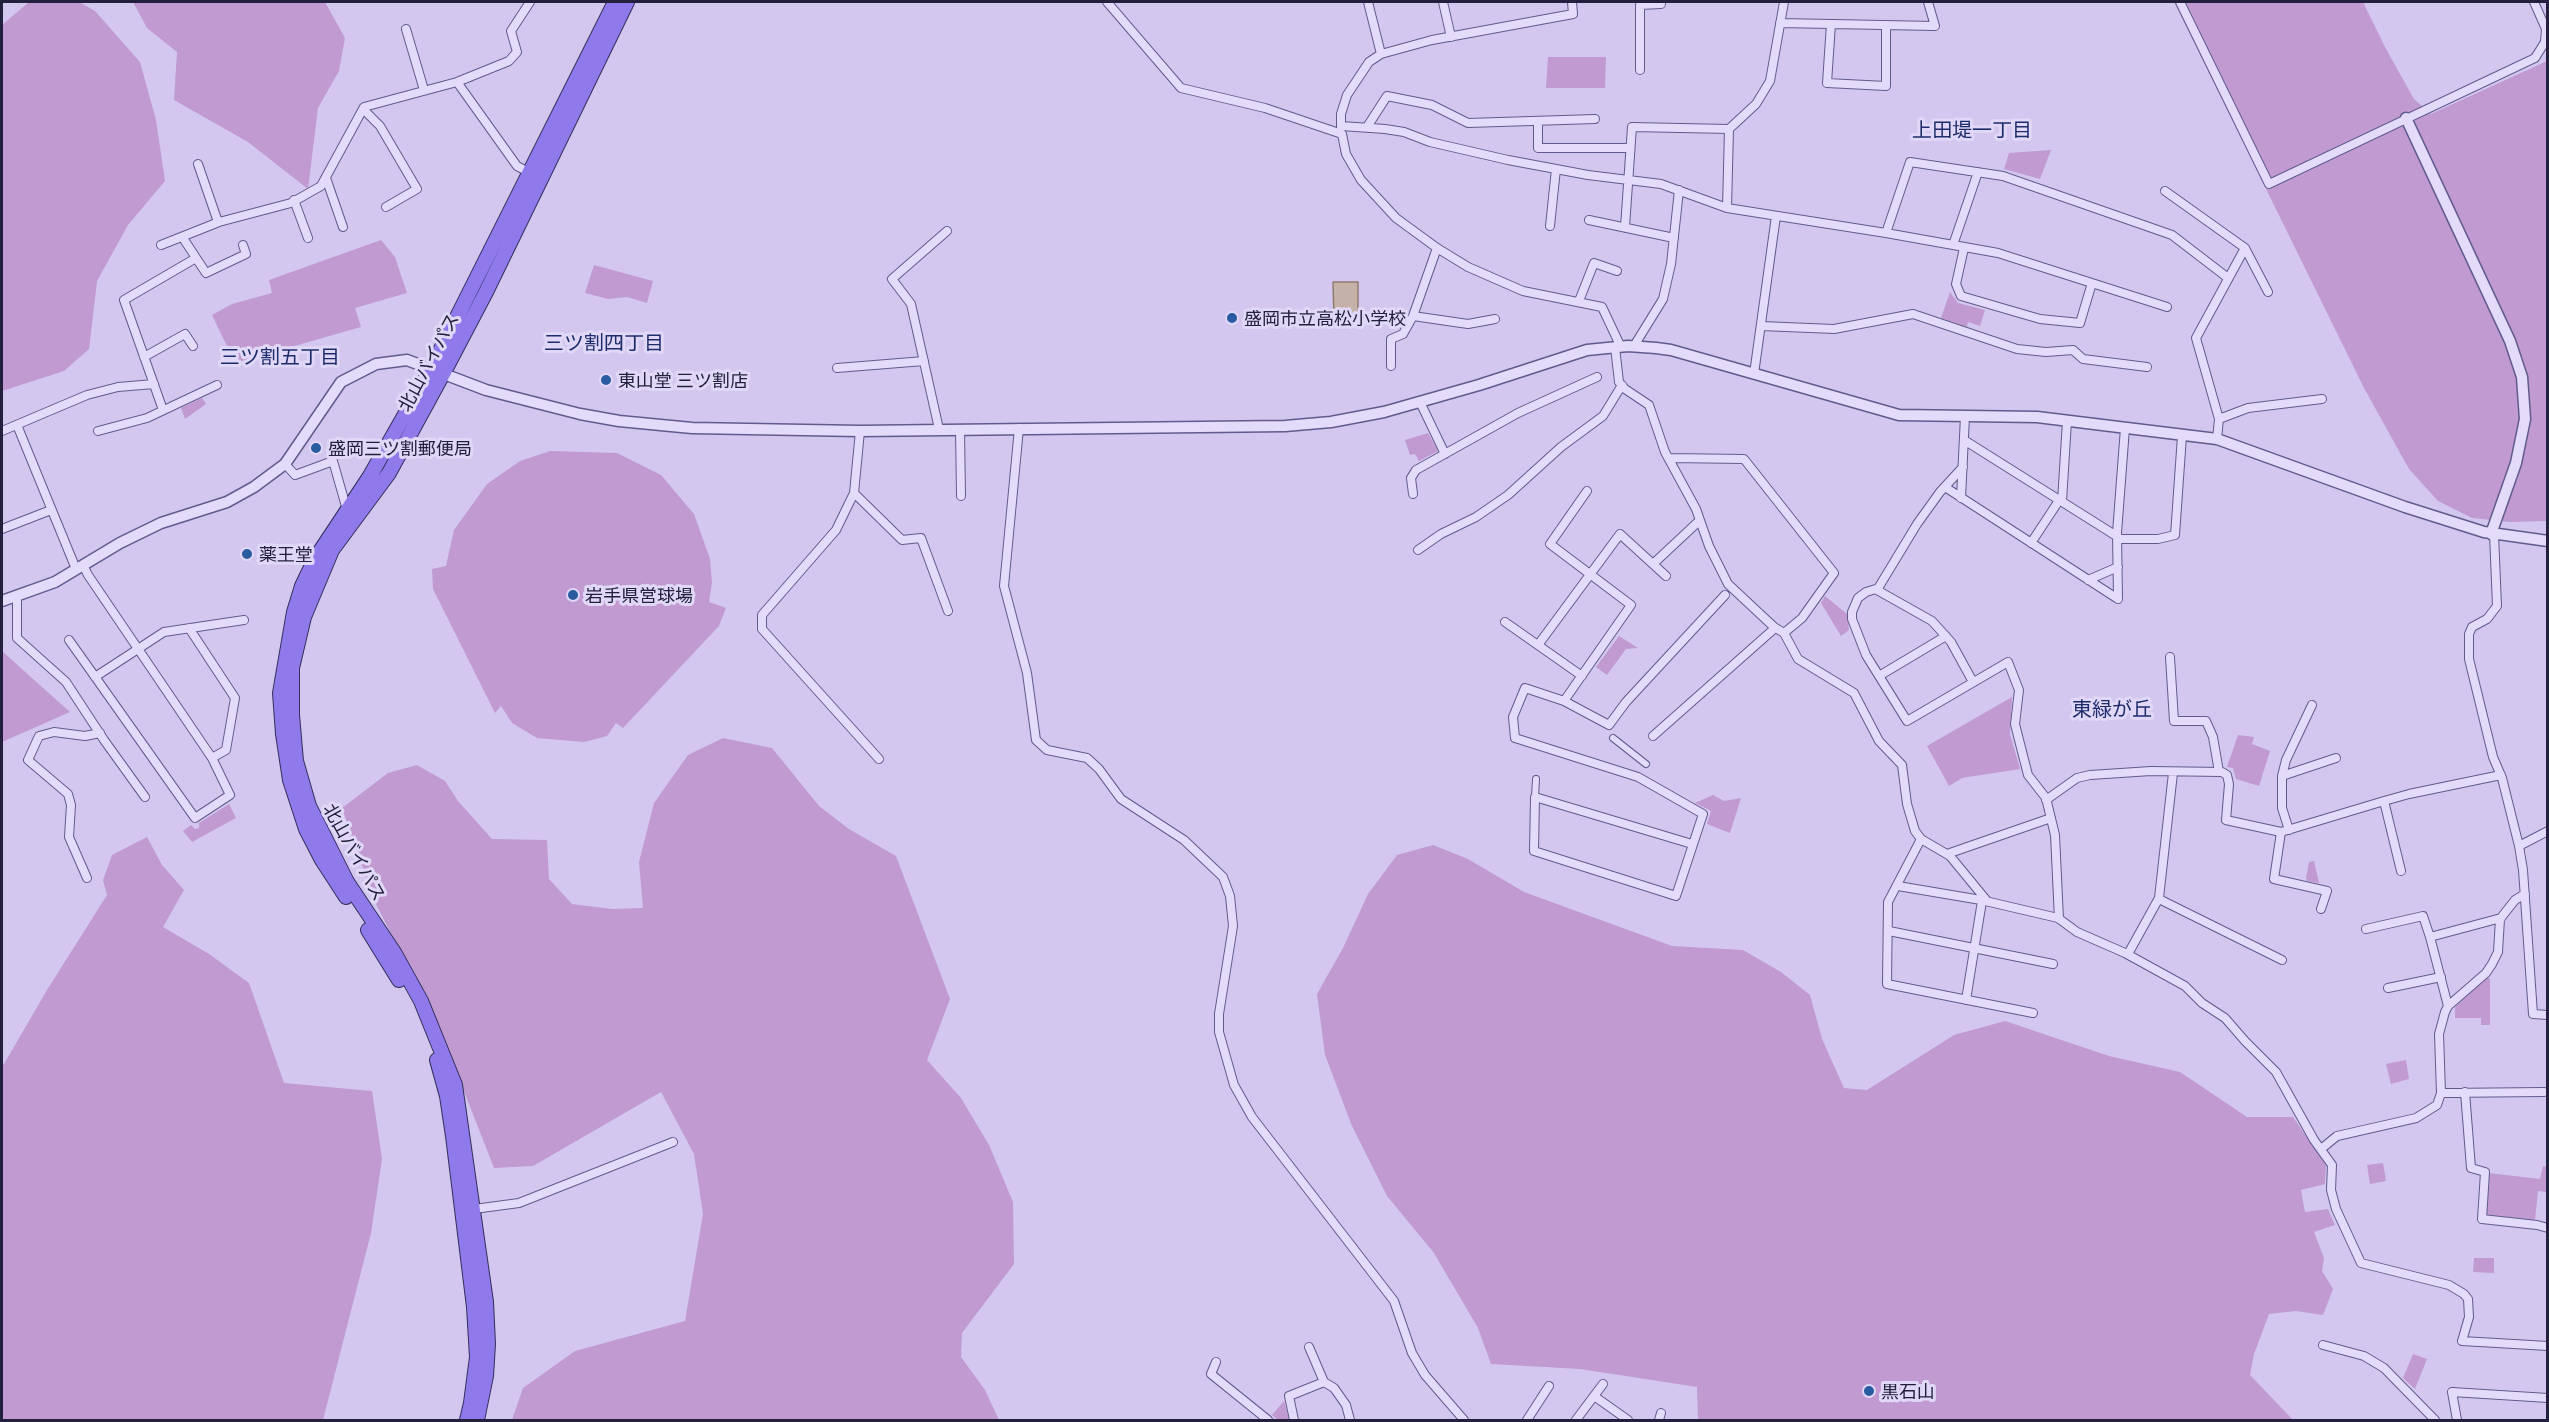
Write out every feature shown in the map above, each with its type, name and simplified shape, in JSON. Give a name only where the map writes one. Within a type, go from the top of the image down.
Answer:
[{"type":"highway","name":"北山バイパス","points":[[477,1420],[486,1376],[488,1344],[486,1302],[455,1084],[421,1001],[395,954],[347,882],[309,806],[296,761],[292,715],[292,668],[304,617],[315,585],[344,530],[389,473],[530,173],[615,2]]},
{"type":"highway","name":"北山バイパス","points":[[467,1420],[477,1357],[474,1307],[453,1136],[440,1066],[411,1000],[322,861],[306,829],[290,780],[280,693],[294,612],[302,586],[315,559],[437,372],[486,292],[627,2]]},
{"type":"street","points":[[161,245],[218,222],[294,200],[321,186],[363,109],[457,82],[509,61],[517,52],[511,31],[530,2]]},
{"type":"street","points":[[1107,2],[1181,88],[1265,108],[1342,134],[1346,154],[1361,180],[1396,218],[1437,248],[1468,267],[1523,291],[1602,307],[1617,345],[1619,382],[1649,405],[1665,452],[1696,509],[1699,521],[1728,584],[1775,628],[1784,633],[1798,659],[1854,693],[1879,741],[1899,759],[1904,774],[1910,819],[1921,839],[1947,854],[1957,863],[1985,901],[1966,1000]]},
{"type":"street","points":[[1368,2],[1381,54]]},
{"type":"street","points":[[1443,2],[1451,37]]},
{"type":"street","points":[[1572,2],[1573,14],[1451,37],[1381,54],[1369,62],[1359,74],[1347,95],[1341,114],[1341,126],[1404,132],[1430,142],[1535,165],[1660,184],[1727,208],[1886,233],[1998,254],[2167,307]]},
{"type":"street","points":[[1640,70],[1640,5],[1661,4],[1661,2]]},
{"type":"street","points":[[1625,227],[1632,127],[1729,129],[1756,104],[1770,81],[1784,2]]},
{"type":"street","points":[[1780,23],[1935,26],[1928,2]]},
{"type":"street","points":[[2180,2],[2269,184],[2535,58],[2545,42],[2546,28],[2534,2]]},
{"type":"street","points":[[1831,24],[1827,83],[1886,86],[1886,25]]},
{"type":"street","points":[[406,29],[424,90]]},
{"type":"street","points":[[457,82],[517,166],[530,173]]},
{"type":"street","points":[[1367,127],[1387,96],[1432,105],[1468,123],[1595,119]]},
{"type":"street","points":[[363,109],[380,126],[417,189],[386,207]]},
{"type":"street","points":[[2406,118],[2510,341],[2522,377],[2525,420],[2516,463],[2493,534],[2497,606],[2487,619],[2472,627],[2469,642],[2473,681],[2519,846],[2525,894],[2533,1014],[2547,1015]]},
{"type":"street","points":[[1535,165],[1538,148],[1538,122]]},
{"type":"street","points":[[1727,208],[1729,129]]},
{"type":"street","points":[[1538,148],[1629,148]]},
{"type":"street","points":[[1886,233],[1910,162],[2003,176],[2172,235],[2228,278]]},
{"type":"street","points":[[198,164],[218,222]]},
{"type":"street","points":[[1550,226],[1556,169]]},
{"type":"street","points":[[1953,245],[1978,172]]},
{"type":"street","points":[[326,178],[343,227]]},
{"type":"street","points":[[1634,346],[1663,299],[1674,238],[1679,190]]},
{"type":"street","points":[[2165,191],[2245,248],[2268,292]]},
{"type":"street","points":[[294,200],[308,238]]},
{"type":"street","points":[[1754,374],[1776,216]]},
{"type":"street","points":[[1589,220],[1674,238]]},
{"type":"street","points":[[939,429],[911,304],[892,279],[947,231]]},
{"type":"street","points":[[183,238],[206,273],[246,254],[243,245]]},
{"type":"street","points":[[1390,366],[1390,339],[1403,334],[1413,316],[1437,248]]},
{"type":"street","points":[[1964,248],[1956,284],[1961,296],[2040,319],[2080,322],[2092,283]]},
{"type":"street","points":[[2217,440],[2219,419],[2196,338],[2245,248]]},
{"type":"street","points":[[163,410],[124,300],[196,258]]},
{"type":"street","points":[[1579,301],[1594,263],[1617,271]]},
{"type":"street","points":[[1761,327],[1834,329],[1913,314],[2018,349],[2046,352],[2073,350],[2083,359],[2146,367]]},
{"type":"street","points":[[1413,316],[1468,324],[1495,319]]},
{"type":"street","points":[[144,357],[185,334],[193,346]]},
{"type":"street","points":[[2,601],[55,582],[120,543],[165,521],[227,502],[254,487],[285,464],[341,382],[376,364],[407,360],[486,390],[580,414],[619,421],[692,428],[860,431],[1285,426],[1331,422],[1384,412],[1420,402],[1587,350],[1617,345],[1634,346],[1671,350],[1899,415],[2037,417],[2217,440],[2315,473],[2405,507],[2493,534],[2547,541]]},
{"type":"street","points":[[837,368],[924,361]]},
{"type":"street","points":[[1413,494],[1411,478],[1416,470],[1518,413],[1597,377]]},
{"type":"street","points":[[2,431],[87,395],[118,387],[154,384]]},
{"type":"street","points":[[98,431],[147,418],[217,385]]},
{"type":"street","points":[[1418,550],[1441,534],[1476,517],[1517,488],[1562,447],[1603,416],[1622,385]]},
{"type":"street","points":[[2219,419],[2248,408],[2322,399]]},
{"type":"street","points":[[1420,402],[1445,454]]},
{"type":"street","points":[[1961,498],[1965,416]]},
{"type":"street","points":[[2031,543],[2061,500],[2067,421]]},
{"type":"street","points":[[17,425],[51,510],[80,567],[88,575],[212,758],[230,795],[195,818],[69,640]]},
{"type":"street","points":[[1019,428],[1004,586],[1027,673],[1036,740],[1047,750],[1087,758],[1099,769],[1121,799],[1184,840],[1223,877],[1230,896],[1233,926],[1219,1014],[1219,1032],[1234,1085],[1252,1117],[1394,1301],[1412,1353],[1425,1375],[1463,1420]]},
{"type":"street","points":[[1945,487],[2118,598],[2118,538],[2125,428]]},
{"type":"street","points":[[960,429],[961,496]]},
{"type":"street","points":[[860,431],[854,493],[836,530],[762,615],[762,629],[879,759]]},
{"type":"street","points":[[1964,440],[2118,538],[2158,539],[2175,535],[2182,436]]},
{"type":"street","points":[[1670,459],[1744,459],[1833,573],[1802,618],[1784,633]]},
{"type":"street","points":[[285,464],[295,475],[333,461],[347,510]]},
{"type":"street","points":[[1964,467],[1945,487],[1917,524],[1877,590],[1932,621],[1946,636],[1973,682]]},
{"type":"street","points":[[1564,701],[1630,605],[1550,544],[1587,491]]},
{"type":"street","points":[[854,493],[902,540],[921,538],[948,610]]},
{"type":"street","points":[[2,530],[51,510]]},
{"type":"street","points":[[1653,564],[1699,521]]},
{"type":"street","points":[[1538,645],[1620,534],[1666,576]]},
{"type":"street","points":[[2088,580],[2118,567]]},
{"type":"street","points":[[1879,588],[1869,590],[1858,598],[1852,612],[1859,641],[1907,721],[2008,662],[2019,690],[2015,724],[2028,775],[2046,800],[2051,818],[2057,851],[2059,919]]},
{"type":"street","points":[[1611,731],[1626,702],[1725,596]]},
{"type":"street","points":[[17,597],[17,638],[66,682],[145,796]]},
{"type":"street","points":[[95,678],[164,632],[244,620]]},
{"type":"street","points":[[1505,622],[1582,676]]},
{"type":"street","points":[[189,628],[235,698],[226,750],[212,758]]},
{"type":"street","points":[[1653,736],[1775,628]]},
{"type":"street","points":[[1879,676],[1946,636]]},
{"type":"street","points":[[2170,657],[2174,721],[2206,721],[2213,737],[2219,772]]},
{"type":"street","points":[[1536,779],[1534,851],[1676,896],[1703,814],[1638,777],[1538,750],[1515,738],[1514,717],[1525,688],[1564,701],[1611,731],[1646,764]]},
{"type":"street","points":[[2312,705],[2286,760],[2282,776],[2285,831],[2274,879],[2327,891],[2321,909]]},
{"type":"street","points":[[87,878],[69,837],[71,805],[68,794],[28,760],[39,736],[54,732],[86,736],[100,733]]},
{"type":"street","points":[[2282,776],[2336,758]]},
{"type":"street","points":[[2046,800],[2077,778],[2090,775],[2151,771],[2219,772],[2227,775],[2229,784],[2226,820],[2285,831],[2409,794],[2501,775]]},
{"type":"street","points":[[2128,954],[2159,899],[2173,773]]},
{"type":"street","points":[[1535,797],[1692,844]]},
{"type":"street","points":[[2384,801],[2401,871]]},
{"type":"street","points":[[1947,854],[2051,818]]},
{"type":"street","points":[[2519,846],[2547,831]]},
{"type":"street","points":[[1921,839],[1888,902],[1887,984],[2033,1012]]},
{"type":"street","points":[[1898,886],[1985,901],[2059,919],[2077,932],[2128,954],[2173,978],[2225,1018],[2244,1041],[2276,1072],[2313,1140],[2332,1166],[2331,1190],[2336,1209],[2361,1263],[2449,1285],[2464,1294],[2468,1299],[2469,1317],[2462,1341],[2547,1346]]},
{"type":"street","points":[[2321,1149],[2337,1136],[2416,1118],[2437,1105],[2440,1093],[2439,1034],[2448,1006],[2486,973],[2496,958],[2501,918],[2515,900],[2525,894]]},
{"type":"street","points":[[2159,899],[2282,960]]},
{"type":"street","points":[[2366,929],[2423,916],[2448,1006]]},
{"type":"street","points":[[2430,937],[2501,918]]},
{"type":"street","points":[[1889,931],[2053,964]]},
{"type":"street","points":[[2388,988],[2441,977]]},
{"type":"street","points":[[2465,1092],[2471,1168],[2485,1172],[2482,1219],[2547,1228]]},
{"type":"street","points":[[2440,1093],[2544,1092]]},
{"type":"street","points":[[474,1209],[519,1203],[673,1142]]},
{"type":"street","points":[[2323,1345],[2364,1356],[2384,1368],[2435,1420]]},
{"type":"street","points":[[1309,1347],[1324,1382],[1334,1388],[1346,1405],[1350,1420]]},
{"type":"street","points":[[1216,1362],[1210,1374],[1268,1420]]},
{"type":"street","points":[[1294,1420],[1289,1396],[1324,1382]]},
{"type":"street","points":[[1576,1420],[1603,1383]]},
{"type":"street","points":[[1527,1420],[1549,1386]]},
{"type":"street","points":[[2457,1420],[2452,1392],[2547,1398]]},
{"type":"street","points":[[1594,1395],[1628,1420]]},
{"type":"shaded area","points":[[29,2],[79,2],[95,11],[140,62],[156,120],[165,181],[128,225],[97,281],[89,349],[64,371],[2,391],[2,25]]},
{"type":"shaded area","points":[[133,2],[325,2],[345,38],[339,71],[318,108],[308,189],[248,142],[174,100],[177,52],[147,28]]},
{"type":"shaded area","points":[[2174,2],[2363,2],[2414,99],[2431,114],[2547,61],[2547,521],[2510,522],[2472,518],[2438,501],[2409,469],[2364,388]]},
{"type":"shaded area","points":[[1548,57],[1606,57],[1605,88],[1546,88]]},
{"type":"shaded area","points":[[2051,150],[2040,179],[2004,169],[2009,153]]},
{"type":"shaded area","points":[[381,240],[395,257],[407,293],[355,308],[361,327],[235,363],[212,315],[232,304],[272,293],[269,280]]},
{"type":"shaded area","points":[[594,265],[653,281],[647,303],[627,297],[608,299],[585,293]]},
{"type":"shaded area","points":[[1333,282],[1358,282],[1358,321],[1334,321]]},
{"type":"shaded area","points":[[1950,292],[1958,303],[1985,310],[1980,326],[1968,322],[1967,327],[1941,318]]},
{"type":"shaded area","points":[[202,398],[206,404],[185,419],[181,408]]},
{"type":"shaded area","points":[[1428,433],[1438,451],[1419,461],[1415,454],[1410,455],[1405,440]]},
{"type":"shaded area","name":"岩手県営球場","points":[[550,451],[617,453],[661,475],[694,514],[710,559],[712,583],[709,602],[726,608],[719,626],[623,728],[616,723],[607,736],[584,742],[537,738],[512,723],[501,706],[495,713],[433,589],[432,569],[446,566],[454,530],[487,484],[520,461]]},
{"type":"shaded area","points":[[1825,596],[1847,614],[1849,630],[1841,636],[1821,603]]},
{"type":"shaded area","points":[[1619,636],[1638,648],[1626,649],[1607,675],[1596,667]]},
{"type":"shaded area","points":[[2,651],[33,679],[70,712],[2,742]]},
{"type":"shaded area","points":[[2012,697],[2010,734],[2020,769],[1962,778],[1949,786],[1927,746]]},
{"type":"shaded area","points":[[2238,735],[2254,737],[2252,744],[2270,751],[2259,786],[2236,779],[2233,768],[2227,767]]},
{"type":"shaded area","points":[[723,738],[772,748],[819,806],[849,829],[896,856],[950,999],[927,1060],[961,1098],[989,1145],[1013,1202],[1014,1264],[962,1333],[961,1357],[985,1390],[999,1420],[512,1420],[523,1388],[575,1351],[685,1321],[703,1214],[694,1154],[661,1092],[533,1166],[494,1168],[444,1040],[375,902],[342,808],[388,773],[417,765],[445,781],[458,801],[492,839],[547,840],[549,879],[572,904],[612,909],[643,908],[639,862],[654,803],[688,755]]},
{"type":"shaded area","points":[[1713,795],[1724,801],[1741,798],[1730,833],[1707,824],[1711,811],[1695,803]]},
{"type":"shaded area","points":[[229,804],[236,818],[192,842],[183,831],[191,825],[195,829],[199,828],[199,823]]},
{"type":"shaded area","points":[[147,837],[162,865],[184,890],[163,927],[209,954],[249,983],[284,1083],[372,1091],[382,1159],[371,1233],[323,1420],[2,1420],[2,1064],[107,895],[103,880],[112,855]]},
{"type":"shaded area","points":[[1433,845],[1468,859],[1524,892],[1672,946],[1743,950],[1781,972],[1810,995],[1822,1039],[1844,1088],[1867,1090],[1954,1035],[2005,1021],[2109,1056],[2180,1072],[2247,1117],[2293,1117],[2326,1165],[2325,1184],[2301,1190],[2305,1212],[2328,1209],[2335,1225],[2314,1232],[2324,1258],[2322,1271],[2333,1289],[2323,1315],[2296,1311],[2269,1314],[2254,1354],[2250,1375],[2293,1420],[1698,1420],[1697,1387],[1580,1369],[1491,1364],[1478,1328],[1434,1253],[1387,1196],[1352,1126],[1325,1055],[1317,994],[1343,948],[1368,894],[1397,855]]},
{"type":"shaded area","points":[[2314,861],[2319,883],[2307,881],[2306,878],[2309,862]]},
{"type":"shaded area","points":[[2487,976],[2490,979],[2490,1025],[2481,1025],[2481,1018],[2455,1018],[2455,1007]]},
{"type":"shaded area","points":[[2406,1060],[2409,1079],[2391,1084],[2386,1064]]},
{"type":"shaded area","points":[[2383,1163],[2386,1181],[2370,1184],[2367,1165]]},
{"type":"shaded area","points":[[2543,1166],[2547,1167],[2547,1192],[2538,1191],[2535,1220],[2487,1215],[2485,1212],[2489,1173],[2540,1179]]},
{"type":"shaded area","points":[[2474,1258],[2494,1258],[2494,1273],[2473,1272]]},
{"type":"shaded area","points":[[2413,1354],[2427,1359],[2415,1389],[2403,1378]]},
{"type":"shaded area","points":[[1284,1401],[1289,1419],[1278,1420],[1272,1415]]},
{"type":"place","name":"盛岡市立高松小学校","points":[[1232,318]]},
{"type":"place","name":"東山堂 三ツ割店","points":[[606,380]]},
{"type":"place","name":"盛岡三ツ割郵便局","points":[[316,448]]},
{"type":"place","name":"薬王堂","points":[[247,554]]},
{"type":"place","name":"岩手県営球場","points":[[573,595]]},
{"type":"place","name":"黒石山","points":[[1869,1391]]},
{"type":"district","name":"上田堤一丁目","points":[[1972,129]]},
{"type":"district","name":"三ツ割四丁目","points":[[604,342]]},
{"type":"district","name":"三ツ割五丁目","points":[[280,356]]},
{"type":"district","name":"東緑が丘","points":[[2112,708]]}]
